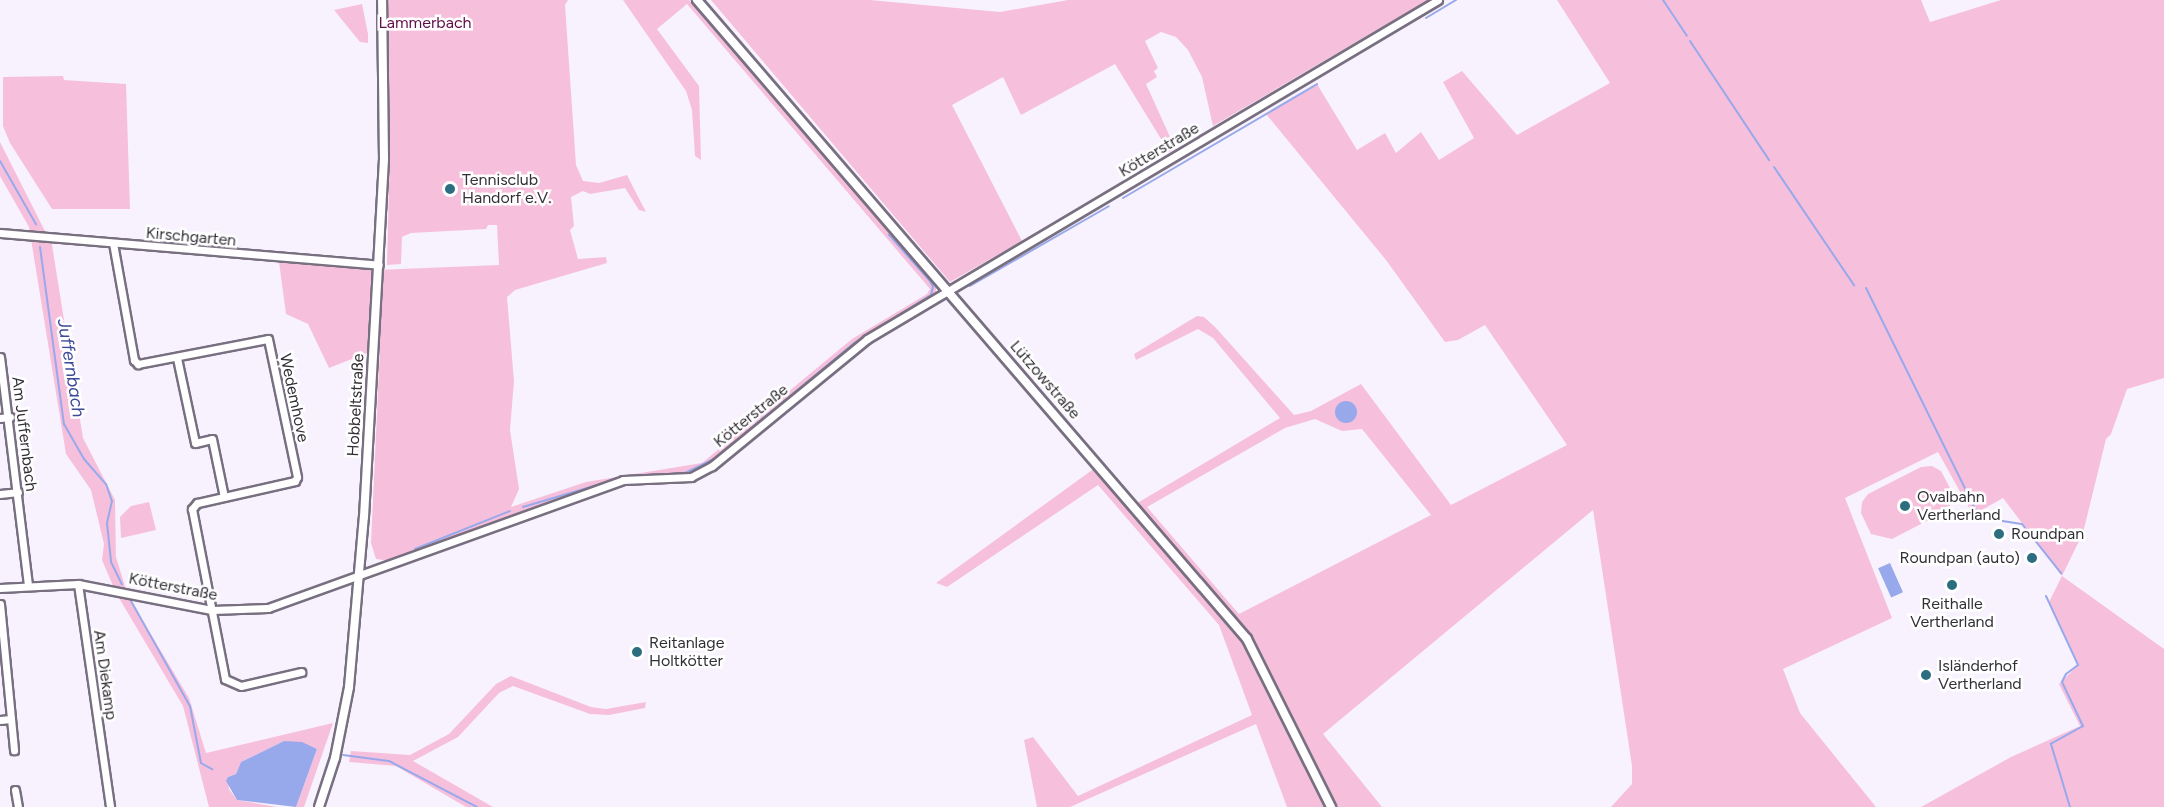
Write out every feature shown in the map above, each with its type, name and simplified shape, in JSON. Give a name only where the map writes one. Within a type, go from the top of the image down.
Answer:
[{"type":"street","name":"Hobbeltstraße","points":[[319,807],[344,716],[359,578],[384,159],[382,0]]},
{"type":"street","name":"Lützowstraße","points":[[697,0],[1247,639],[1331,807]]},
{"type":"street","name":"Kötterstraße","points":[[0,588],[78,584],[212,610],[268,608],[359,578],[517,516],[623,480],[692,477],[712,466],[867,339],[1438,0]]},
{"type":"street","name":"Kirschgarten","points":[[0,233],[379,265]]},
{"type":"street","name":"Wedemhove","points":[[113,243],[134,360],[142,365],[268,339],[297,477],[295,481],[197,503],[192,509],[212,610]]},
{"type":"street","name":"Am Juffernbach","points":[[0,357],[10,417],[28,585]]},
{"type":"street","points":[[177,358],[195,443],[212,439],[224,497]]},
{"type":"street","points":[[0,418],[10,417]]},
{"type":"street","points":[[0,494],[18,492]]},
{"type":"street","name":"Am Diekamp","points":[[78,584],[110,807]]},
{"type":"street","points":[[0,604],[14,750]]},
{"type":"street","points":[[212,610],[225,679],[233,685],[301,672]]},
{"type":"street","points":[[0,720],[11,719]]},
{"type":"street","points":[[15,790],[18,807]]},
{"type":"green space","name":"Lammerbach","points":[[386,0],[568,0],[565,5],[576,165],[583,181],[599,183],[627,175],[646,212],[639,210],[625,188],[590,194],[583,191],[571,197],[574,226],[570,230],[578,259],[606,257],[607,263],[515,290],[507,297],[514,381],[510,430],[519,489],[511,507],[586,482],[702,463],[852,339],[927,294],[930,289],[687,4],[657,29],[699,86],[701,160],[695,156],[692,110],[686,91],[623,0],[689,0],[936,284],[936,297],[867,339],[712,466],[691,477],[623,480],[586,489],[392,561],[376,559],[371,543],[380,348],[329,368],[308,324],[286,314],[279,262],[376,270],[499,265],[497,225],[488,225],[486,229],[411,233],[402,237],[401,264],[387,265],[390,147]]},
{"type":"green space","points":[[711,0],[870,0],[1000,12],[1068,0],[1428,0],[1213,126],[1202,77],[1188,50],[1176,37],[1161,32],[1145,41],[1158,68],[1154,71],[1157,77],[1146,84],[1176,150],[1169,152],[1115,64],[1021,115],[1003,77],[952,105],[1022,241],[950,282]]},
{"type":"green space","points":[[1557,0],[1921,0],[1930,22],[2001,0],[2164,0],[2164,378],[2127,389],[2111,434],[2106,439],[2083,533],[2062,576],[2003,498],[1973,515],[1938,452],[1845,498],[1892,618],[1783,669],[1800,713],[1876,807],[1611,807],[1632,784],[1632,766],[1593,510],[1323,734],[1382,807],[1287,807],[1256,724],[1070,807],[1037,807],[1024,740],[1033,737],[1078,796],[1252,715],[1219,625],[1098,485],[947,587],[936,583],[1099,465],[1134,505],[1280,418],[1213,338],[1198,329],[1136,360],[1134,354],[1197,316],[1204,317],[1216,328],[1294,415],[1311,411],[1361,384],[1451,505],[1567,445],[1485,325],[1458,340],[1445,342],[1386,260],[1266,114],[1317,84],[1357,150],[1385,133],[1396,153],[1421,132],[1439,160],[1474,138],[1443,82],[1462,71],[1517,135],[1610,83]],"holes":[[[1315,419],[1342,431],[1362,429],[1431,515],[1239,614],[1147,507],[1285,428]]]},
{"type":"green space","points":[[362,4],[368,43],[360,42],[334,10]]},
{"type":"green space","points":[[63,76],[64,80],[126,84],[130,209],[52,209],[10,143],[3,126],[3,77]]},
{"type":"green space","points":[[0,142],[52,245],[83,438],[115,500],[116,557],[128,596],[189,698],[206,753],[333,723],[304,807],[296,807],[317,749],[284,741],[241,762],[236,774],[228,777],[229,789],[237,800],[277,807],[209,807],[183,706],[116,593],[102,560],[104,544],[91,490],[66,454],[29,227],[0,176]]},
{"type":"green space","name":"Ovalbahn Vertherland","points":[[1932,466],[1941,471],[1952,492],[1953,501],[1946,511],[1892,539],[1871,534],[1861,513],[1862,502],[1868,494],[1921,467]]},
{"type":"green space","points":[[149,502],[156,530],[121,538],[120,517],[131,506]]},
{"type":"green space","points":[[2062,576],[2164,649],[2164,807],[1921,807],[2011,757],[2080,726],[2059,684],[2078,665],[2049,602]]},
{"type":"green space","points":[[511,676],[591,707],[606,709],[646,702],[645,708],[609,715],[590,714],[513,686],[499,693],[458,737],[413,761],[493,807],[466,807],[396,766],[349,762],[351,751],[410,755],[449,734],[496,684]]},
{"type":"water","points":[[1346,401],[1354,404],[1357,412],[1354,420],[1346,423],[1338,420],[1335,412],[1338,404]]},
{"type":"water","points":[[1890,563],[1903,592],[1891,598],[1878,568]]},
{"type":"water","points":[[284,741],[302,742],[317,749],[296,807],[237,800],[226,781],[228,777],[236,774],[241,762]]},
{"type":"waterway","points":[[1426,18],[1456,0]]},
{"type":"waterway","points":[[1663,0],[1687,36]]},
{"type":"waterway","points":[[1690,41],[1769,160]]},
{"type":"waterway","points":[[1123,198],[1317,84]]},
{"type":"waterway","name":"Juffernbach","points":[[0,161],[36,224]]},
{"type":"waterway","points":[[1774,167],[1854,285]]},
{"type":"waterway","points":[[970,286],[1109,206]]},
{"type":"waterway","points":[[647,476],[685,473],[714,459],[854,343],[931,295],[933,287],[930,281],[889,235]]},
{"type":"waterway","name":"Juffernbach","points":[[40,247],[64,424],[84,459],[106,484],[112,501],[107,523],[111,562],[122,585]]},
{"type":"waterway","points":[[1866,288],[1976,511]]},
{"type":"waterway","points":[[523,507],[614,480]]},
{"type":"waterway","points":[[415,549],[510,511]]},
{"type":"waterway","points":[[1996,520],[2022,524],[2061,573]]},
{"type":"waterway","points":[[2046,596],[2078,665],[2066,674],[2062,682],[2083,726],[2051,744],[2070,807]]},
{"type":"waterway","name":"Juffernbach","points":[[131,601],[190,706],[201,763],[212,769]]},
{"type":"waterway","name":"Juffernbach","points":[[343,755],[389,761],[477,807]]},
{"type":"place","name":"Tennisclub Handorf e.V.","points":[[450,189]]},
{"type":"place","name":"Ovalbahn Vertherland","points":[[1905,506]]},
{"type":"place","name":"Roundpan","points":[[1999,534]]},
{"type":"place","name":"Roundpan (auto)","points":[[2032,558]]},
{"type":"place","name":"Reithalle Vertherland","points":[[1952,585]]},
{"type":"place","name":"Reitanlage Holtkötter","points":[[637,652]]},
{"type":"place","name":"Isländerhof Vertherland","points":[[1926,675]]}]
